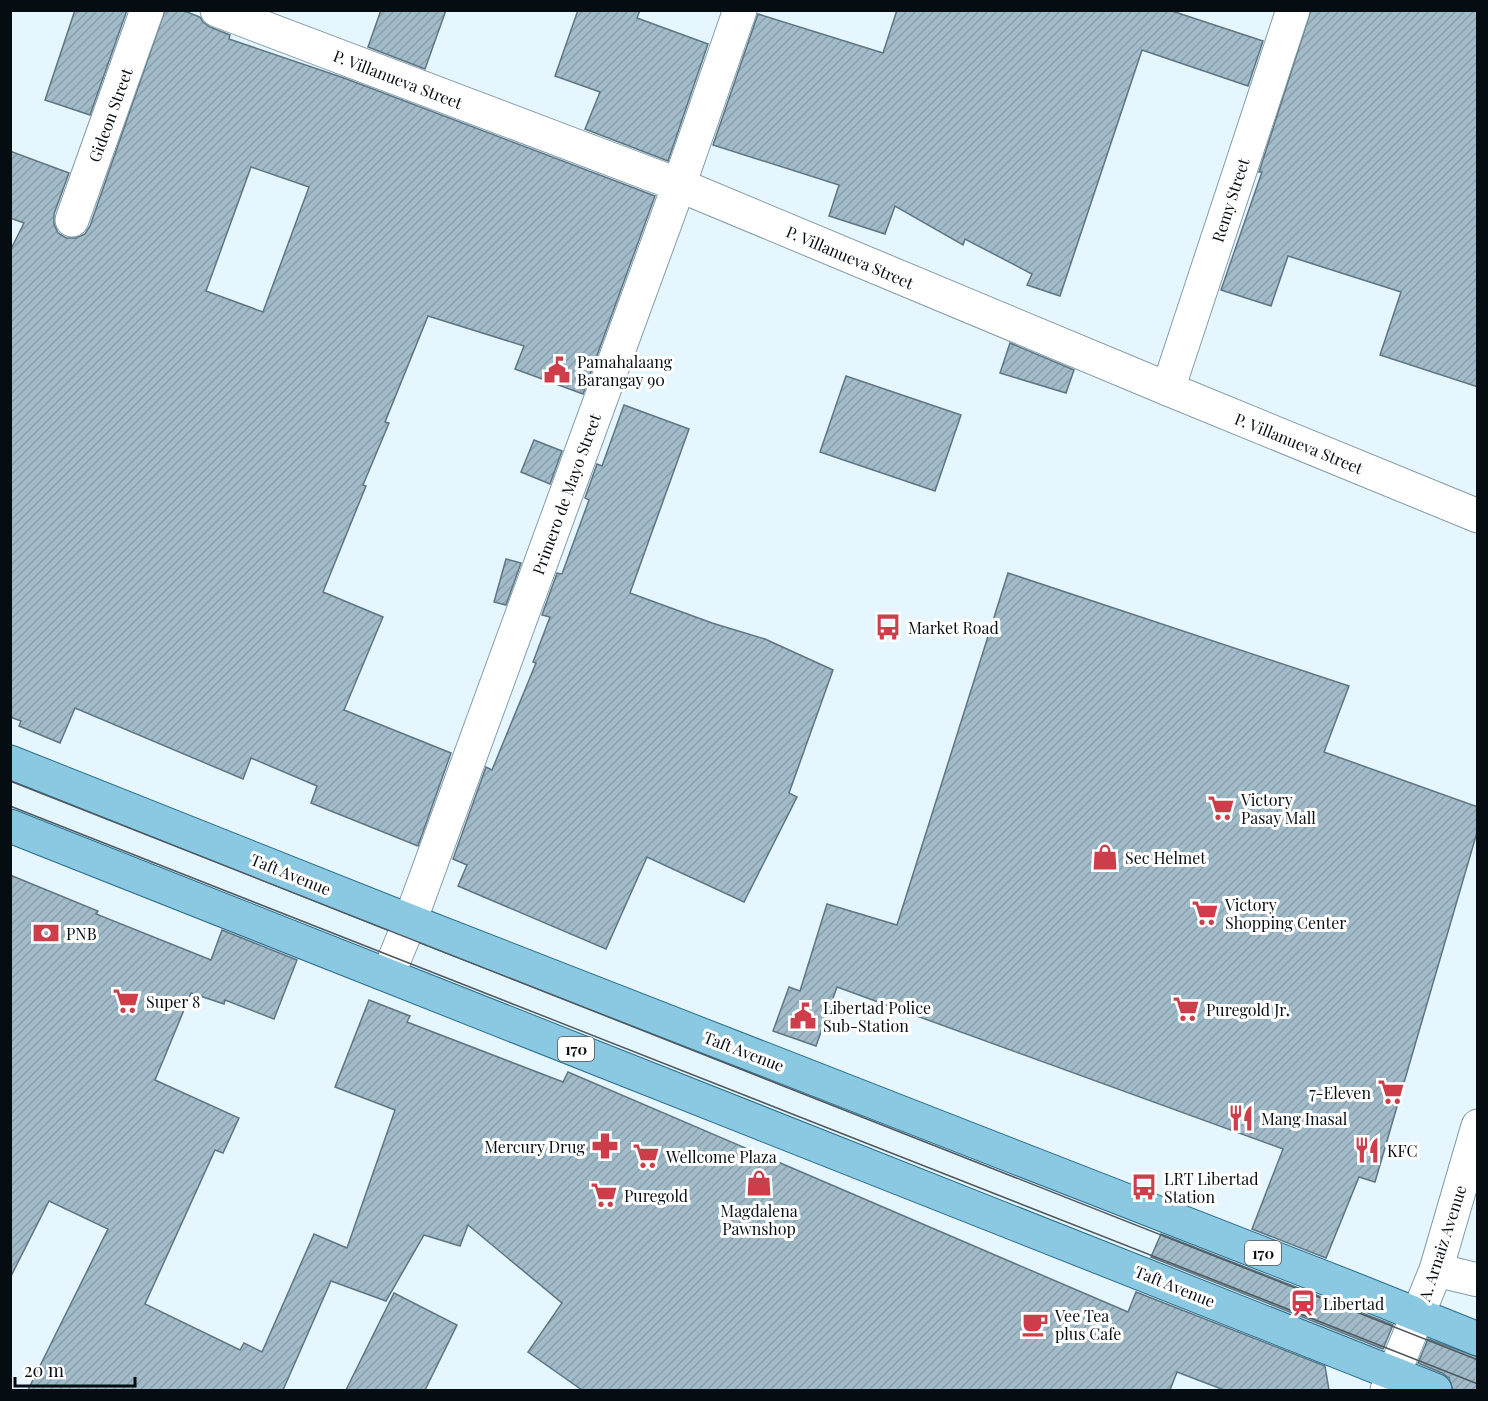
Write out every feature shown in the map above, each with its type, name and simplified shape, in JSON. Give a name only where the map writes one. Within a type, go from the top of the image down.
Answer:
[{"type":"main road","name":"Taft Avenue","points":[[10,762],[1478,1339]]},
{"type":"main road","name":"Taft Avenue","points":[[10,826],[388,975],[1390,1382],[1435,1390]]},
{"type":"street","name":"Gideon Street","points":[[72,220],[147,10]]},
{"type":"street","name":"P. Villanueva Street","points":[[217,10],[679,185],[1478,516]]},
{"type":"street","name":"Primero de Mayo Street","points":[[388,975],[410,921],[679,185],[740,10]]},
{"type":"street","name":"Remy Street","points":[[1168,389],[1293,10]]},
{"type":"street","name":"A. Arnaiz Avenue","points":[[1390,1382],[1436,1270],[1478,1126]]},
{"type":"street","points":[[1436,1270],[1478,1280]]},
{"type":"building","points":[[75,10],[127,10],[90,115],[45,100]]},
{"type":"building","points":[[165,10],[182,10],[200,17],[210,27],[230,35],[229,39],[344,78],[655,196],[583,394],[515,369],[524,346],[428,316],[385,422],[389,423],[363,485],[366,486],[323,592],[383,617],[344,710],[451,753],[418,846],[311,803],[317,786],[251,758],[243,779],[75,708],[60,743],[19,726],[21,721],[10,717],[10,251],[24,223],[10,218],[10,151],[69,173],[54,214],[54,224],[58,233],[66,238],[76,238],[85,234],[90,226]],"holes":[[[251,167],[309,187],[263,312],[206,291]]]},
{"type":"building","points":[[381,10],[446,10],[425,69],[368,47]]},
{"type":"building","points":[[578,10],[640,10],[637,18],[708,44],[668,161],[585,129],[600,92],[555,76]]},
{"type":"building","points":[[897,10],[1169,10],[1263,41],[1248,86],[1142,50],[1060,296],[1027,285],[1032,274],[965,239],[963,245],[895,206],[885,234],[829,216],[839,185],[713,145],[758,14],[883,53]]},
{"type":"building","points":[[1311,10],[1478,10],[1478,387],[1380,355],[1401,292],[1288,256],[1271,306],[1221,290],[1262,172],[1259,172]]},
{"type":"building","points":[[1010,343],[1074,370],[1066,393],[1000,373]]},
{"type":"building","points":[[846,376],[961,415],[935,491],[820,452]]},
{"type":"building","points":[[624,405],[689,429],[630,593],[712,623],[765,639],[833,670],[789,793],[797,797],[744,902],[647,857],[606,949],[458,886],[467,865],[453,859],[486,767],[492,770],[536,663],[533,662],[550,617],[542,615],[557,573],[562,574],[589,500],[585,498],[597,464],[602,466]]},
{"type":"building","points":[[534,440],[562,451],[550,484],[521,472]]},
{"type":"building","points":[[506,559],[521,563],[506,605],[494,602]]},
{"type":"building","points":[[1008,573],[1349,686],[1324,752],[1478,807],[1478,829],[1375,1182],[1359,1177],[1326,1258],[1252,1229],[1283,1149],[837,987],[816,1046],[773,1031],[789,987],[800,991],[827,904],[897,925]]},
{"type":"building","points":[[10,875],[98,911],[96,914],[211,960],[222,930],[297,960],[274,1019],[225,1000],[224,1004],[191,993],[155,1080],[239,1118],[223,1153],[215,1150],[145,1304],[240,1350],[244,1343],[262,1352],[314,1234],[347,1248],[395,1110],[335,1087],[369,1000],[410,1016],[407,1022],[563,1082],[568,1072],[1128,1312],[1136,1292],[1325,1366],[1329,1390],[1224,1390],[1177,1372],[1170,1390],[582,1390],[528,1352],[562,1303],[468,1225],[460,1246],[424,1235],[386,1301],[331,1281],[283,1390],[28,1390],[108,1229],[49,1201],[10,1278]]},
{"type":"building","points":[[1161,1234],[1393,1325],[1383,1349],[1151,1257]]},
{"type":"building","points":[[394,1293],[457,1325],[425,1390],[346,1390]]},
{"type":"building","points":[[1428,1339],[1478,1357],[1478,1390],[1453,1390],[1449,1378],[1418,1363]]},
{"type":"tram line","points":[[10,781],[1478,1360]]},
{"type":"tram line","points":[[10,806],[1478,1384]]},
{"type":"place","name":"Pamahalaang Barangay 90","points":[[557,370]]},
{"type":"place","name":"Market Road","points":[[888,627]]},
{"type":"place","name":"Victory Pasay Mall","points":[[1221,808]]},
{"type":"place","name":"Sec Helmet","points":[[1105,857]]},
{"type":"place","name":"Victory Shopping Center","points":[[1205,913]]},
{"type":"place","name":"PNB","points":[[46,933]]},
{"type":"place","name":"Super 8","points":[[126,1001]]},
{"type":"place","name":"Puregold Jr.","points":[[1186,1009]]},
{"type":"place","name":"Libertad Police Sub-Station","points":[[803,1016]]},
{"type":"place","name":"7-Eleven","points":[[1391,1092]]},
{"type":"place","name":"Mang Inasal","points":[[1241,1118]]},
{"type":"place","name":"Mercury Drug","points":[[605,1146]]},
{"type":"place","name":"KFC","points":[[1367,1150]]},
{"type":"place","name":"Wellcome Plaza","points":[[646,1156]]},
{"type":"place","name":"Magdalena Pawnshop","points":[[759,1183]]},
{"type":"place","name":"LRT Libertad Station","points":[[1144,1187]]},
{"type":"place","name":"Puregold","points":[[604,1195]]},
{"type":"place","name":"Libertad","points":[[1303,1303]]},
{"type":"place","name":"Vee Tea plus Cafe","points":[[1035,1324]]}]
